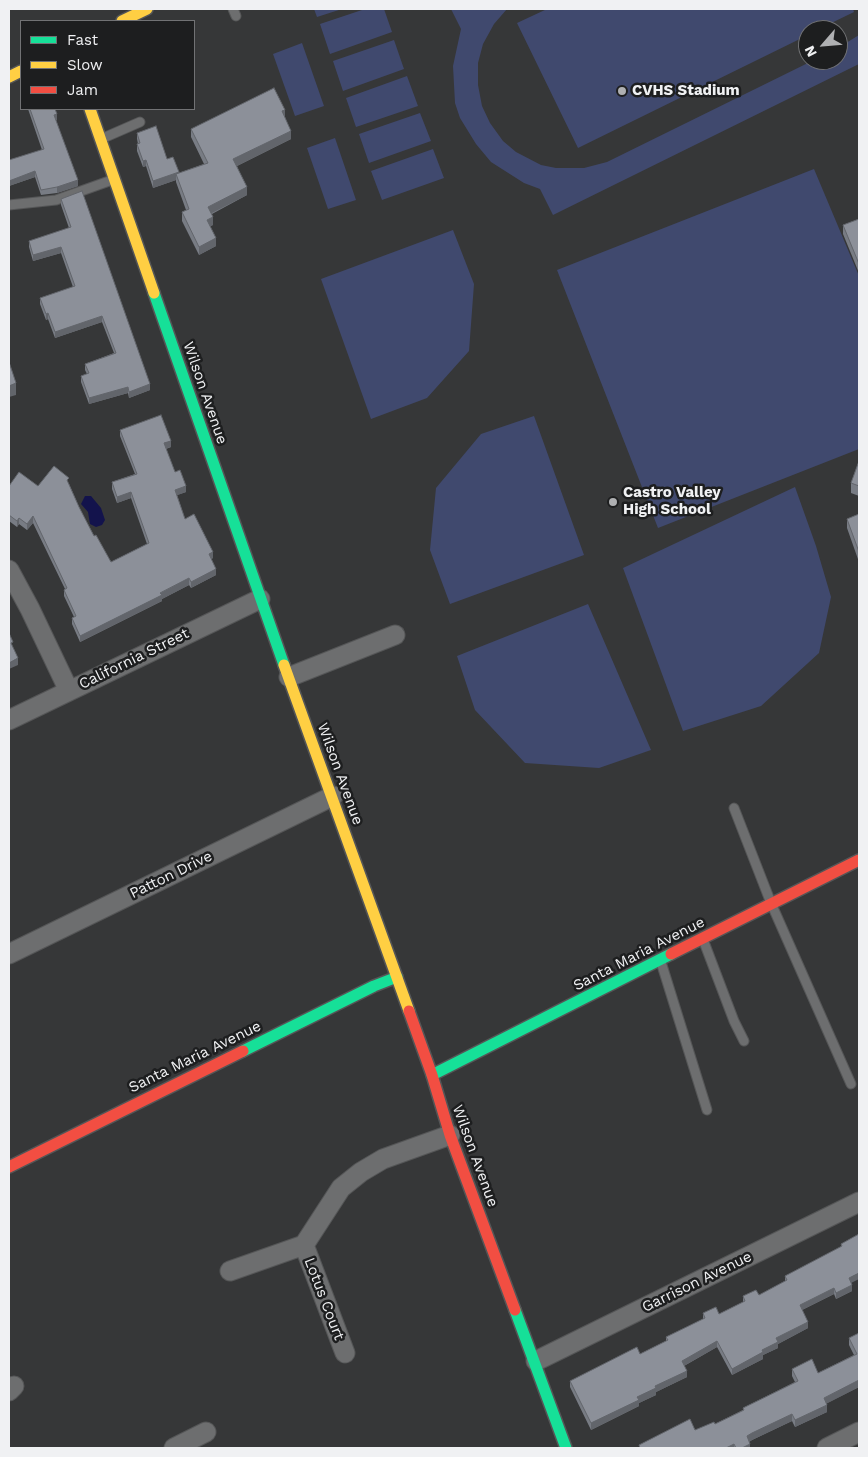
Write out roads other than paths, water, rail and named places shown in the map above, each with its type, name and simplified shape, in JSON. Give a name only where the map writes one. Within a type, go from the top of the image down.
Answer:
[{"type":"street","points":[[124,20],[147,9]]},
{"type":"street","name":"Wilson Avenue","points":[[90,110],[260,599],[432,1075],[450,1135],[536,1361],[566,1448]]},
{"type":"street","points":[[9,570],[69,690]]},
{"type":"street","name":"California Street","points":[[9,720],[260,599]]},
{"type":"street","points":[[289,678],[395,635]]},
{"type":"street","name":"Patton Drive","points":[[9,954],[332,796]]},
{"type":"street","name":"Santa Maria Avenue","points":[[432,1075],[603,988],[661,962],[771,903],[859,860]]},
{"type":"street","name":"Santa Maria Avenue","points":[[9,1167],[374,986],[397,977]]},
{"type":"street","points":[[230,1270],[304,1245],[341,1188],[361,1172],[383,1159],[450,1135]]},
{"type":"street","name":"Garrison Avenue","points":[[536,1361],[859,1202]]},
{"type":"street","name":"Lotus Court","points":[[304,1245],[344,1353]]},
{"type":"street","points":[[174,1448],[206,1432]]},
{"type":"street","points":[[827,1448],[859,1432]]},
{"type":"lane","points":[[101,139],[140,122]]},
{"type":"lane","points":[[9,205],[56,200],[115,179]]},
{"type":"lane","points":[[734,808],[771,903],[852,1084]]},
{"type":"lane","points":[[704,939],[734,1022],[744,1041]]},
{"type":"lane","points":[[661,962],[707,1110]]},
{"type":"place","name":"CVHS Stadium","points":[[622,91]]},
{"type":"place","name":"Castro Valley High School","points":[[613,502]]}]
